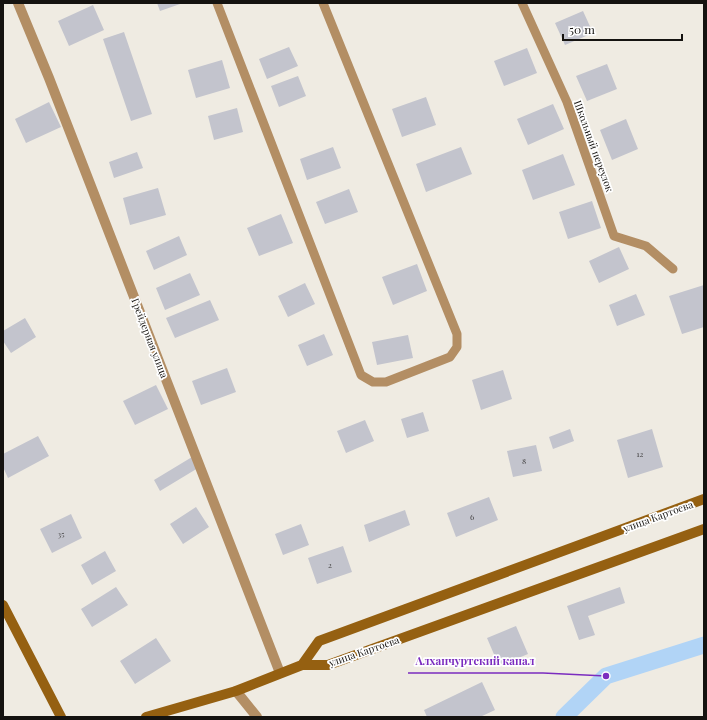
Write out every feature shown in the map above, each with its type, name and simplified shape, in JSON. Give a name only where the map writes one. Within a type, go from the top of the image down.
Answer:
[{"type":"main road","name":"улица Картоева","points":[[302,665],[319,641],[704,499]]},
{"type":"main road","name":"улица Картоева","points":[[302,665],[328,665],[704,529]]},
{"type":"main road","points":[[3,605],[61,717]]},
{"type":"main road","points":[[146,717],[236,691],[302,665]]},
{"type":"street","name":"Грейдерная улица","points":[[18,3],[55,93],[280,674]]},
{"type":"street","points":[[236,691],[257,717]]},
{"type":"lane","points":[[217,3],[361,375],[373,382],[386,382],[450,357],[457,347],[457,334],[323,3]]},
{"type":"lane","name":"Школьный переулок","points":[[522,3],[567,102],[614,236],[646,246],[673,269]]},
{"type":"building","points":[[157,3],[183,3],[160,11]]},
{"type":"building","points":[[93,5],[104,30],[69,46],[58,21]]},
{"type":"building","points":[[583,11],[593,33],[565,45],[555,23]]},
{"type":"building","points":[[124,32],[152,114],[131,121],[103,39]]},
{"type":"building","points":[[289,47],[298,66],[267,79],[259,59]]},
{"type":"building","points":[[527,48],[537,73],[504,86],[494,61]]},
{"type":"building","points":[[222,60],[230,88],[196,98],[188,70]]},
{"type":"building","points":[[607,64],[617,89],[587,101],[576,76]]},
{"type":"building","points":[[298,76],[306,96],[279,107],[271,86]]},
{"type":"building","points":[[426,97],[436,125],[402,137],[392,109]]},
{"type":"building","points":[[49,102],[61,127],[26,143],[15,119]]},
{"type":"building","points":[[553,104],[564,129],[528,145],[517,119]]},
{"type":"building","points":[[237,108],[243,132],[214,140],[208,116]]},
{"type":"building","points":[[626,119],[638,149],[612,160],[600,130]]},
{"type":"building","points":[[333,147],[341,168],[307,180],[300,159]]},
{"type":"building","points":[[461,147],[472,174],[426,192],[416,164]]},
{"type":"building","points":[[137,152],[143,168],[114,178],[109,162]]},
{"type":"building","points":[[563,154],[575,185],[533,200],[522,170]]},
{"type":"building","points":[[158,188],[166,215],[130,225],[123,198]]},
{"type":"building","points":[[349,189],[358,212],[325,224],[316,202]]},
{"type":"building","points":[[592,201],[601,228],[568,239],[559,212]]},
{"type":"building","points":[[281,214],[293,243],[259,256],[247,228]]},
{"type":"building","points":[[179,236],[187,255],[154,270],[146,251]]},
{"type":"building","points":[[619,247],[629,269],[599,283],[589,261]]},
{"type":"building","points":[[417,264],[427,291],[393,305],[382,277]]},
{"type":"building","points":[[190,273],[200,295],[165,310],[156,288]]},
{"type":"building","points":[[305,283],[315,304],[288,317],[278,296]]},
{"type":"building","points":[[704,285],[704,327],[682,334],[669,296]]},
{"type":"building","points":[[636,294],[645,315],[617,326],[609,305]]},
{"type":"building","points":[[210,300],[219,320],[175,338],[166,318]]},
{"type":"building","points":[[25,318],[36,337],[11,353],[3,341],[3,331]]},
{"type":"building","points":[[324,334],[333,355],[307,366],[298,345]]},
{"type":"building","points":[[408,335],[413,358],[377,365],[372,342]]},
{"type":"building","points":[[227,368],[236,392],[201,405],[192,381]]},
{"type":"building","points":[[503,370],[512,399],[481,410],[472,380]]},
{"type":"building","points":[[156,385],[168,409],[135,425],[123,401]]},
{"type":"building","points":[[423,412],[429,431],[407,438],[401,419]]},
{"type":"building","points":[[365,420],[374,441],[346,453],[337,431]]},
{"type":"building","points":[[570,429],[574,441],[553,449],[549,437]]},
{"type":"building","points":[[652,429],[663,467],[628,478],[617,440]]},
{"type":"building","points":[[38,436],[49,456],[8,478],[3,467],[3,454]]},
{"type":"building","points":[[536,445],[542,471],[513,477],[507,451]]},
{"type":"building","points":[[192,457],[198,468],[160,491],[154,480]]},
{"type":"building","points":[[489,497],[498,520],[456,537],[447,513]]},
{"type":"building","points":[[196,507],[209,527],[183,544],[170,524]]},
{"type":"building","points":[[405,510],[410,525],[369,542],[364,525]]},
{"type":"building","points":[[71,514],[82,538],[52,553],[40,529]]},
{"type":"building","points":[[301,524],[309,545],[283,555],[275,534]]},
{"type":"building","points":[[343,546],[352,572],[317,584],[308,558]]},
{"type":"building","points":[[105,551],[116,571],[92,585],[81,565]]},
{"type":"building","points":[[116,587],[128,605],[92,627],[81,609]]},
{"type":"building","points":[[620,587],[625,603],[588,616],[595,635],[579,640],[567,606]]},
{"type":"building","points":[[516,626],[528,654],[499,666],[487,638]]},
{"type":"building","points":[[156,638],[171,661],[135,684],[120,661]]},
{"type":"building","points":[[482,682],[495,710],[480,717],[427,717],[424,710]]},
{"type":"waterway","points":[[564,717],[606,676],[704,645]]},
{"type":"place","name":"Алханчуртский канал","points":[[606,676]]}]
